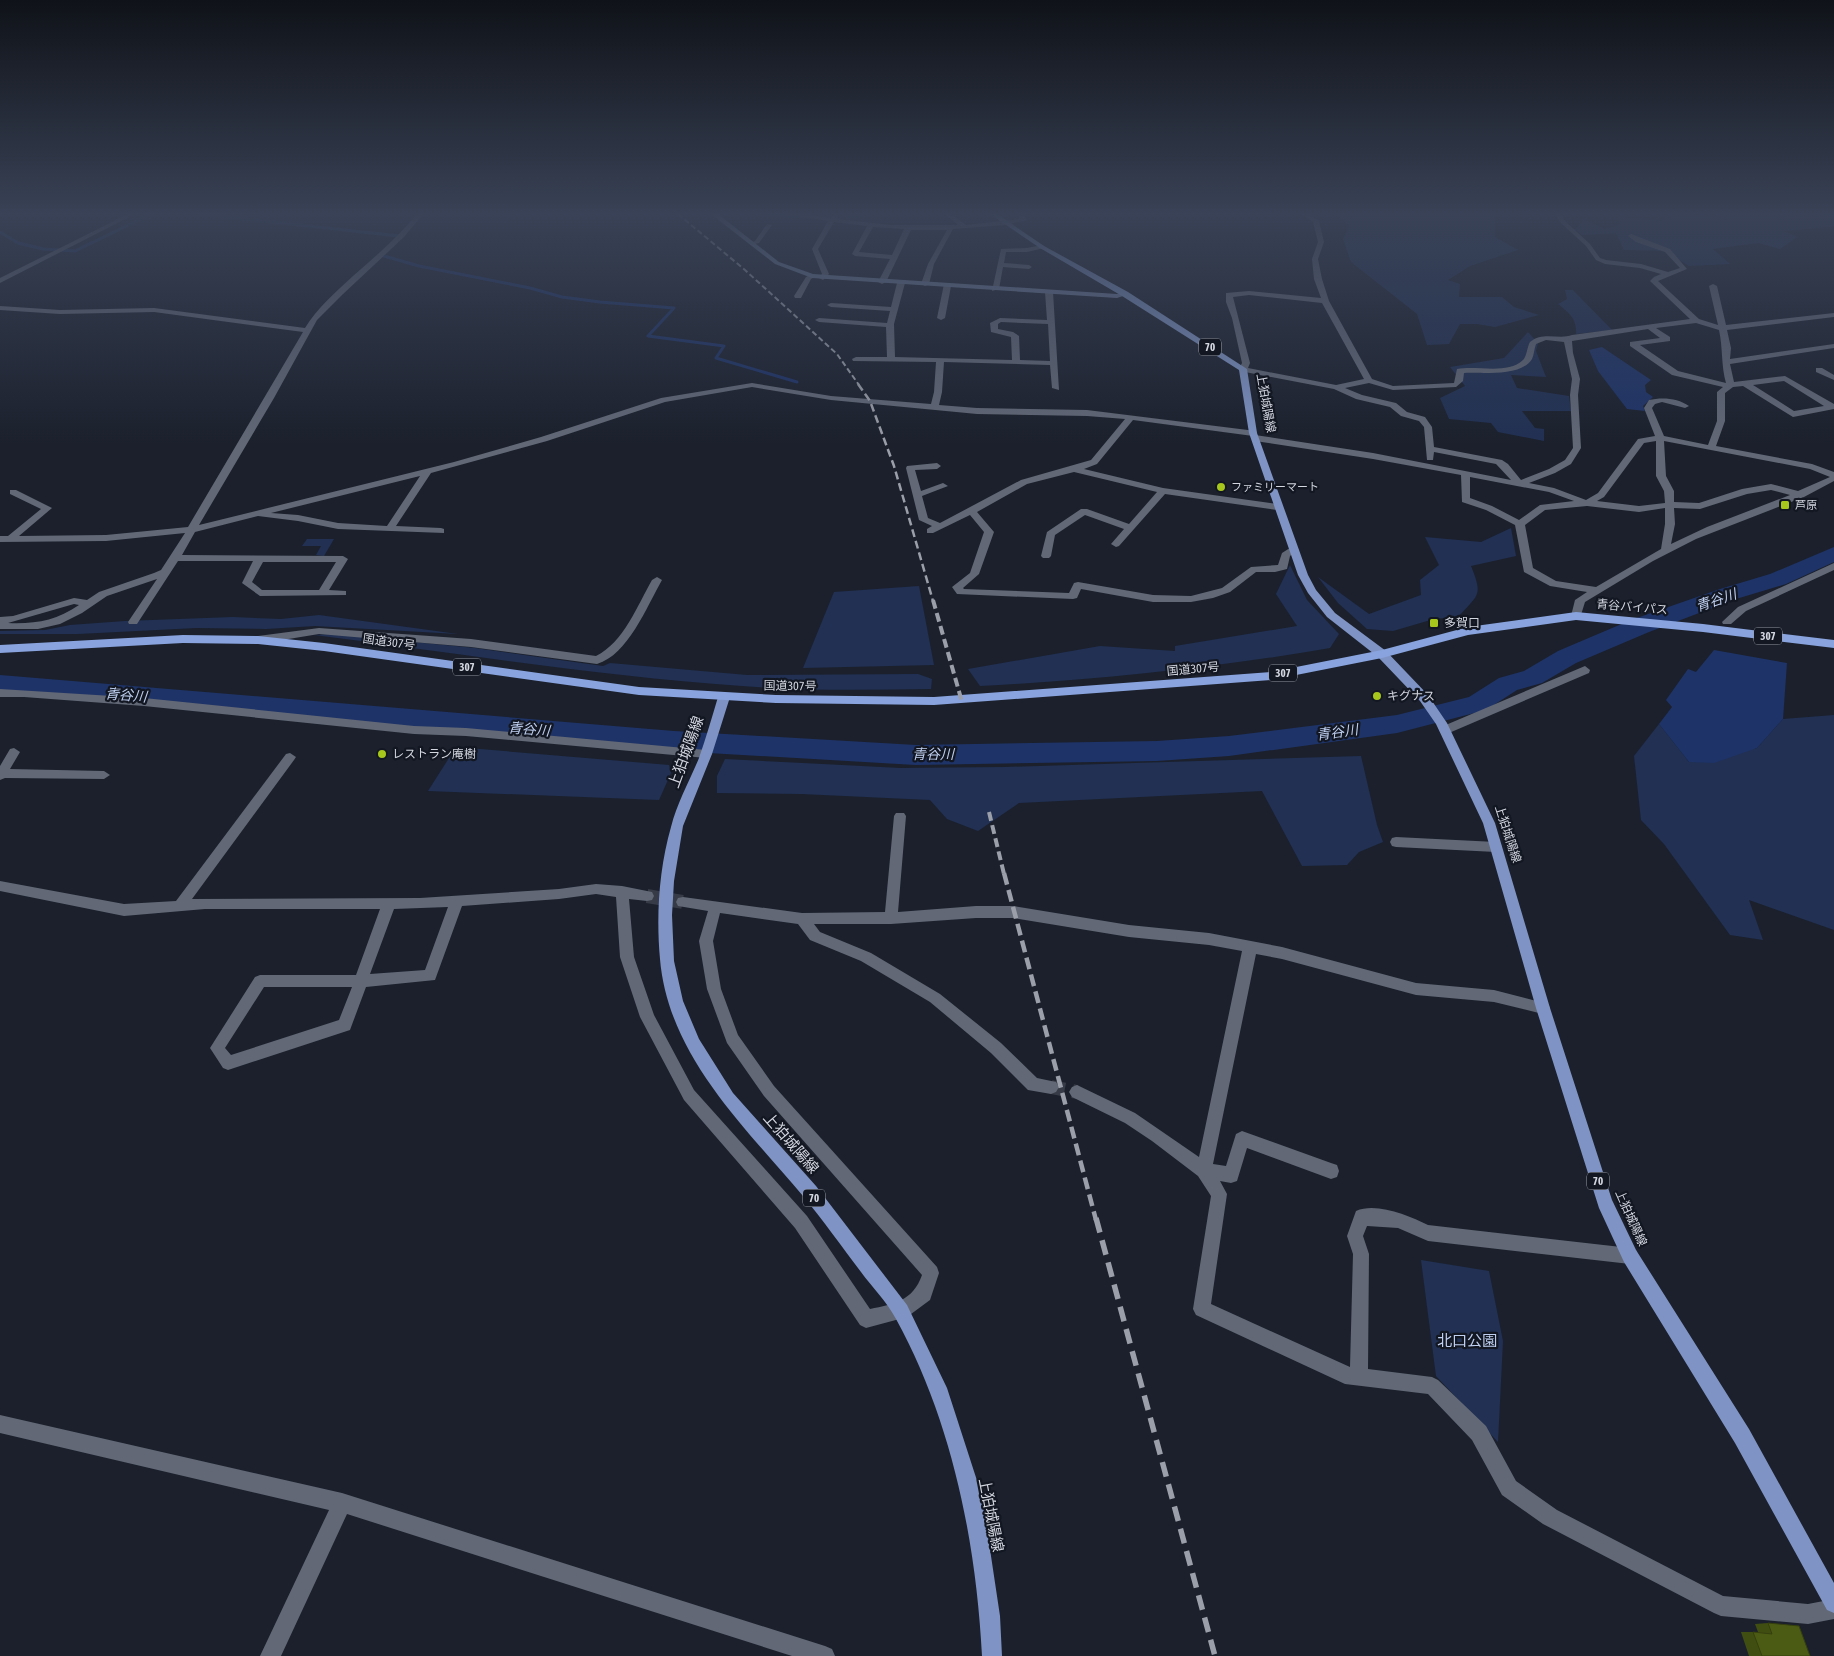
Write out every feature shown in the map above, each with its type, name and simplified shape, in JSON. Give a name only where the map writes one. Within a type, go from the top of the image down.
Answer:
[{"type":"highway","name":"国道307号","points":[[0,649],[184,639],[258,640],[324,647],[639,691],[724,697],[934,701],[1271,676],[1382,654],[1468,631],[1576,616]]},
{"type":"highway","name":"青谷バイパス","points":[[1576,616],[1703,628],[1834,644]]},
{"type":"main road","points":[[1036,291],[1117,296],[1125,294]]},
{"type":"main road","name":"上狛城陽線","points":[[1120,291],[1243,369],[1254,435],[1277,507],[1303,574],[1321,604],[1338,621],[1382,654],[1424,698],[1443,727],[1489,824],[1542,1008],[1605,1202],[1630,1256],[1742,1436],[1834,1603]]},
{"type":"main road","name":"上狛城陽線","points":[[724,697],[707,751],[677,826],[667,882],[665,915],[667,961],[676,1001],[693,1044],[728,1098],[810,1192],[901,1311],[938,1388],[972,1496],[990,1616],[992,1656]]},
{"type":"street","points":[[134,622],[175,558],[314,320],[341,291]]},
{"type":"street","points":[[798,296],[801,291]]},
{"type":"street","points":[[891,359],[890,325],[899,291]]},
{"type":"street","points":[[941,318],[946,291]]},
{"type":"street","points":[[1321,291],[1324,301],[1369,381]]},
{"type":"street","points":[[1665,291],[1696,321]]},
{"type":"street","points":[[1714,291],[1728,362],[1726,370],[1729,385]]},
{"type":"street","points":[[1049,292],[1056,388]]},
{"type":"street","points":[[1324,301],[1248,294],[1228,295],[1228,302],[1237,322],[1237,334],[1246,363],[1243,369],[1336,387],[1359,396],[1393,405],[1404,414],[1422,419],[1428,427],[1431,449],[1430,468]]},
{"type":"street","points":[[832,304],[895,308]]},
{"type":"street","points":[[0,308],[60,312],[154,310],[308,330]]},
{"type":"street","points":[[1336,387],[1369,381],[1393,388],[1456,385],[1459,381],[1460,371],[1492,370],[1525,362],[1530,355],[1531,344],[1543,338],[1568,340],[1572,337],[1696,321],[1722,328],[1834,315]]},
{"type":"street","points":[[819,320],[890,325]]},
{"type":"street","points":[[1016,362],[1015,336],[1011,333],[1000,333],[994,330],[994,323],[1000,320],[1052,322]]},
{"type":"street","points":[[1649,328],[1667,339],[1633,344],[1675,373],[1729,385],[1785,378],[1832,406]]},
{"type":"street","points":[[1519,484],[1552,471],[1568,462],[1577,448],[1574,395],[1576,379],[1569,353],[1568,340]]},
{"type":"street","points":[[1728,362],[1834,346]]},
{"type":"street","points":[[856,359],[1054,364]]},
{"type":"street","points":[[934,407],[938,392],[940,360]]},
{"type":"street","points":[[1819,370],[1834,378]]},
{"type":"street","points":[[1746,384],[1793,414],[1832,406]]},
{"type":"street","points":[[0,539],[80,539],[191,530],[427,472],[544,439],[664,400],[752,385],[832,398],[977,411],[1087,413],[1131,417],[1254,435],[1551,490],[1587,503],[1601,495],[1641,441],[1660,438],[1812,468],[1834,476]]},
{"type":"street","points":[[1710,449],[1718,436],[1722,424],[1721,392],[1729,385]]},
{"type":"street","points":[[1665,552],[1670,524],[1669,491],[1662,476],[1660,438],[1648,408],[1652,402],[1662,400],[1685,406]]},
{"type":"street","points":[[930,531],[972,511],[1024,482],[1094,462],[1131,417]]},
{"type":"street","points":[[1431,449],[1499,462],[1505,466],[1519,484]]},
{"type":"street","points":[[936,466],[910,468],[924,520],[940,526]]},
{"type":"street","points":[[1074,469],[1163,491],[1277,507]]},
{"type":"street","points":[[389,528],[427,472]]},
{"type":"street","points":[[1465,474],[1465,500],[1489,508],[1520,524]]},
{"type":"street","points":[[1576,616],[1580,600],[1665,552],[1691,538],[1734,520],[1802,495],[1834,476]]},
{"type":"street","points":[[917,495],[943,486]]},
{"type":"street","points":[[1520,524],[1542,507],[1587,503],[1638,509],[1669,505],[1700,506],[1745,491],[1770,488],[1802,495]]},
{"type":"street","points":[[1116,544],[1129,527],[1163,491]]},
{"type":"street","points":[[11,538],[47,508],[13,492]]},
{"type":"street","points":[[972,511],[989,532],[974,574],[957,587],[961,592],[1073,596],[1078,585],[1136,596],[1193,600],[1227,590],[1251,570],[1277,570],[1283,566],[1285,555],[1293,549]]},
{"type":"street","points":[[1046,556],[1050,534],[1084,511],[1129,527]]},
{"type":"street","points":[[256,513],[298,518],[338,526],[441,531]]},
{"type":"street","points":[[1520,524],[1528,570],[1554,584],[1597,590]]},
{"type":"street","points":[[175,558],[343,559],[322,593]]},
{"type":"street","points":[[259,560],[247,583],[260,593],[342,593]]},
{"type":"street","points":[[1727,622],[1742,609],[1834,566]]},
{"type":"street","points":[[0,626],[37,627],[59,623],[78,612],[93,598],[115,589],[154,578],[165,572]]},
{"type":"street","points":[[258,640],[319,631],[471,643],[597,660],[605,658],[620,642],[657,580]]},
{"type":"street","points":[[0,620],[13,619],[74,602],[88,602]]},
{"type":"street","points":[[1443,727],[1585,670]]},
{"type":"street","points":[[0,693],[144,702],[414,730],[466,732],[707,751]]},
{"type":"street","points":[[14,752],[1,775],[104,775]]},
{"type":"street","points":[[180,906],[290,757]]},
{"type":"street","points":[[891,918],[900,816]]},
{"type":"street","points":[[1396,842],[1496,847]]},
{"type":"street","points":[[0,886],[124,910],[180,906],[457,901],[559,894],[596,889],[648,896]]},
{"type":"street","points":[[622,891],[627,957],[647,1017],[689,1095],[802,1222],[866,1319],[901,1311],[924,1294],[931,1273],[769,1091],[732,1038],[714,990],[706,941],[715,908]]},
{"type":"street","points":[[389,903],[361,981],[345,1025],[228,1063],[217,1048],[260,981],[361,981],[430,976],[457,901]]},
{"type":"street","points":[[683,902],[802,919],[891,918],[976,912],[1014,912],[1129,931],[1209,939],[1282,953],[1416,989],[1494,996],[1542,1008]]},
{"type":"street","points":[[802,919],[814,936],[866,957],[935,998],[996,1048],[1033,1085],[1051,1087]]},
{"type":"street","points":[[1204,1170],[1250,948]]},
{"type":"street","points":[[1077,1092],[1130,1118],[1204,1170],[1219,1194],[1202,1309],[1345,1374],[1432,1386],[1479,1434],[1509,1488],[1550,1517],[1721,1606],[1808,1614],[1834,1609]]},
{"type":"street","points":[[1204,1170],[1231,1175],[1242,1139],[1331,1171]]},
{"type":"street","points":[[1359,1376],[1361,1254],[1356,1236],[1362,1217],[1398,1220],[1428,1233],[1630,1256]]},
{"type":"street","points":[[0,1424],[342,1502],[825,1656]]},
{"type":"street","points":[[270,1656],[342,1502]]},
{"type":"green space","points":[[1388,291],[1459,291],[1459,297],[1502,297],[1514,307],[1539,315],[1495,327],[1460,324],[1449,344],[1427,345],[1417,314]]},
{"type":"green space","points":[[1565,291],[1574,291],[1612,330],[1576,334],[1574,320],[1558,304],[1567,299]]},
{"type":"green space","points":[[1528,332],[1538,343],[1536,351],[1546,377],[1511,375],[1517,388],[1569,396],[1571,411],[1522,411],[1535,428],[1544,429],[1544,441],[1498,432],[1491,423],[1449,419],[1440,398],[1465,386],[1450,367],[1504,358]]},
{"type":"green space","points":[[1511,528],[1516,556],[1471,566],[1477,583],[1477,594],[1471,604],[1458,617],[1434,619],[1393,631],[1367,629],[1338,603],[1318,577],[1369,614],[1421,595],[1420,580],[1439,565],[1425,537],[1481,542]]},
{"type":"green space","points":[[307,539],[334,539],[324,556],[316,555],[321,546],[302,546]]},
{"type":"green space","points":[[1290,565],[1307,600],[1339,634],[1330,648],[1199,667],[1112,677],[980,686],[968,669],[1100,646],[1175,651],[1175,646],[1297,626],[1276,594]]},
{"type":"green space","points":[[919,586],[934,665],[803,668],[834,592]]},
{"type":"green space","points":[[319,615],[458,634],[315,626],[266,629],[196,628],[78,634],[0,634],[0,631],[45,630],[70,625],[125,621],[233,617],[281,619]]},
{"type":"green space","points":[[331,634],[475,648],[603,666],[610,663],[747,675],[918,674],[932,679],[931,689],[766,688],[688,682],[581,670],[314,635]]},
{"type":"green space","points":[[1834,715],[1834,930],[1749,900],[1763,940],[1730,935],[1664,844],[1641,820],[1634,756],[1659,724],[1689,762],[1757,748],[1783,719]]},
{"type":"green space","points":[[456,747],[669,765],[671,773],[659,800],[428,791]]},
{"type":"green space","points":[[1361,756],[1377,825],[1383,842],[1359,852],[1347,865],[1302,866],[1262,791],[1019,803],[978,831],[947,819],[930,800],[802,794],[717,793],[717,776],[725,759],[900,768],[1005,767]]},
{"type":"green space","name":"北口公園","points":[[1421,1260],[1489,1271],[1503,1341],[1498,1442],[1436,1376]]},
{"type":"shaded area","points":[[1602,347],[1651,380],[1645,385],[1646,392],[1653,397],[1643,406],[1645,411],[1627,409],[1598,371],[1589,350]]},
{"type":"shaded area","points":[[1714,650],[1787,663],[1783,719],[1757,748],[1714,763],[1689,762],[1659,724],[1672,707],[1666,700],[1688,669],[1696,672]]},
{"type":"building","points":[[1768,1623],[1799,1626],[1810,1656],[1762,1656],[1753,1632],[1772,1634]]},
{"type":"waterway","points":[[542,291],[562,297],[600,302],[674,308],[648,336],[724,346],[716,358],[797,382]]},
{"type":"waterway","name":"青谷川","points":[[0,684],[674,741],[916,755],[1157,751],[1229,746],[1397,724],[1477,704],[1508,684],[1533,677],[1567,657],[1640,626],[1728,594],[1778,579],[1834,554]]},
{"type":"tunnel","points":[[647,896],[683,902]]},
{"type":"tunnel","points":[[1051,1087],[1077,1092]]},
{"type":"railway","points":[[768,291],[837,354],[859,385]]},
{"type":"railway","points":[[858,384],[870,401],[894,466],[933,601]]},
{"type":"railway","points":[[933,600],[962,702]]},
{"type":"railway","points":[[989,812],[1004,874]]},
{"type":"railway","points":[[1004,873],[1096,1220]]},
{"type":"railway","points":[[1096,1218],[1215,1656]]},
{"type":"place","name":"ファミリーマート","points":[[1221,487]]},
{"type":"place","name":"芦原","points":[[1785,505]]},
{"type":"place","name":"多賀口","points":[[1434,623]]},
{"type":"place","name":"キグナス","points":[[1377,696]]},
{"type":"place","name":"レストラン庵樹","points":[[382,754]]}]
